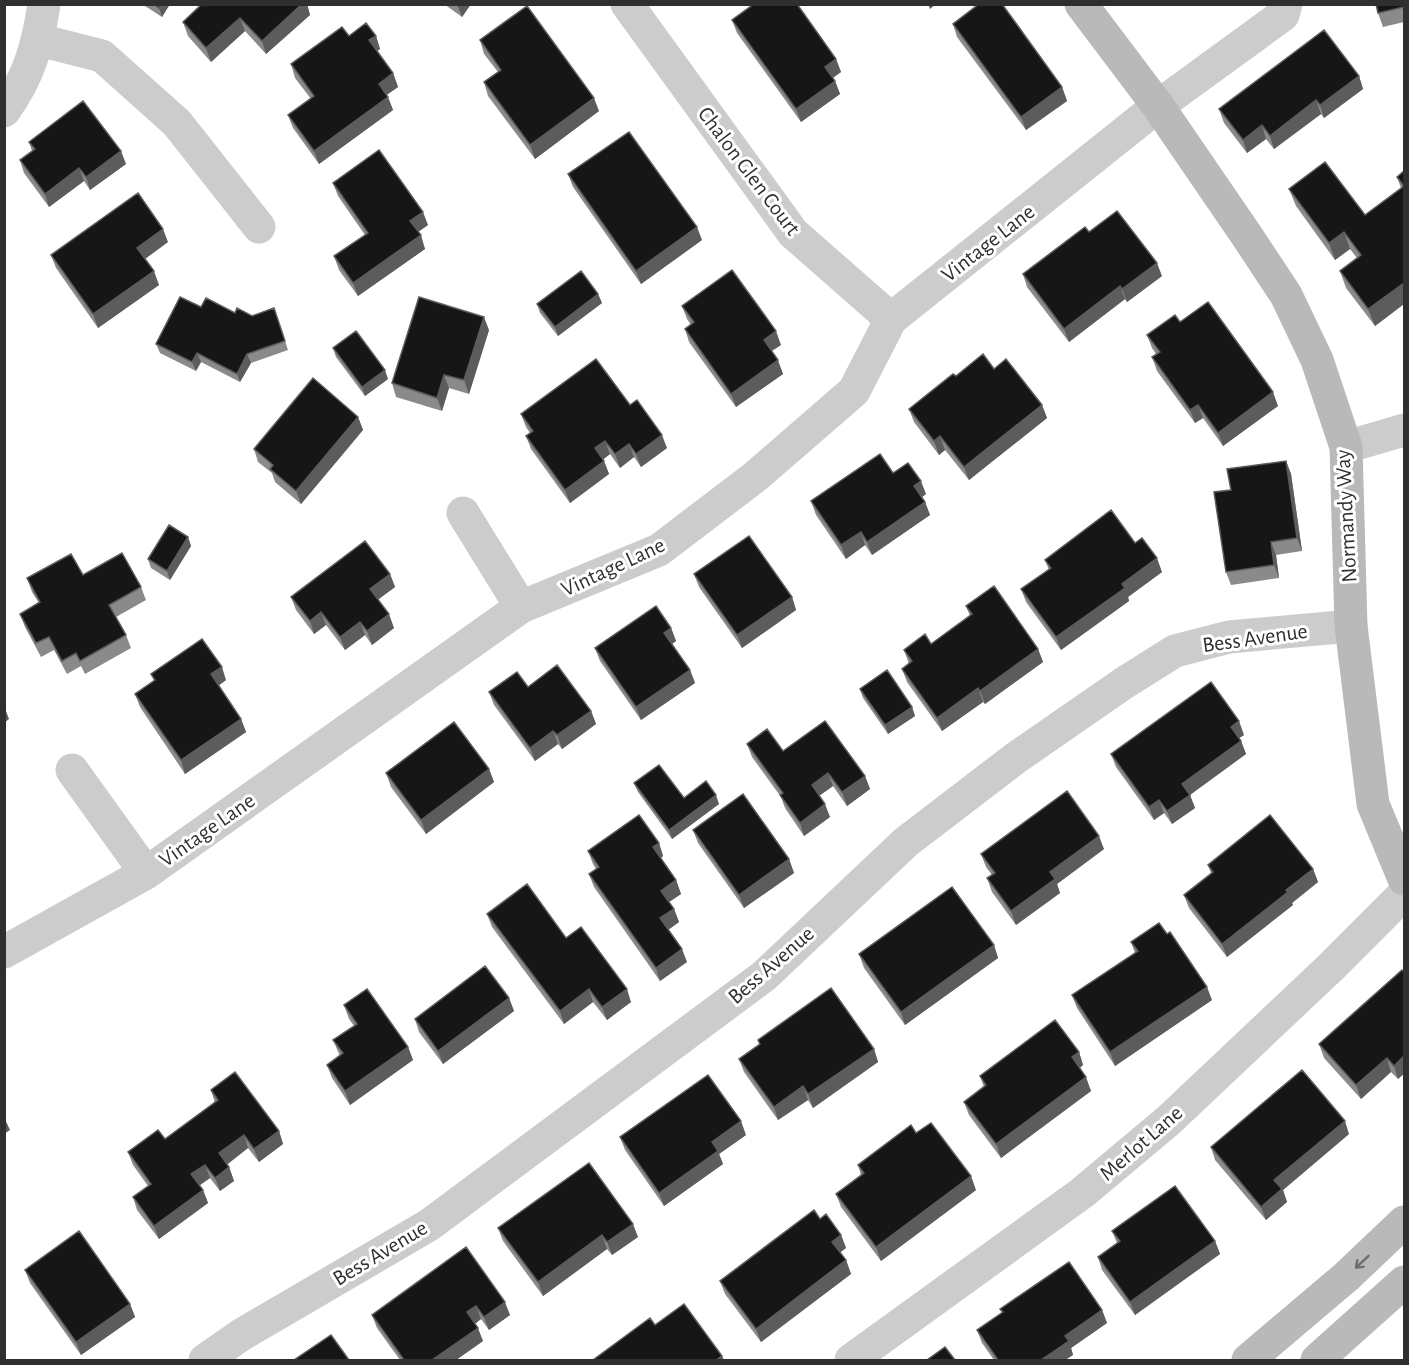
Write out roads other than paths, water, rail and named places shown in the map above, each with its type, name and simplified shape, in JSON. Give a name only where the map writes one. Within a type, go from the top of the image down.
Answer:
[{"type":"street","points":[[4,111],[20,90],[39,40],[44,4]]},
{"type":"street","name":"Chalon Glen Court","points":[[627,4],[793,233],[891,319]]},
{"type":"street","name":"Normandy Way","points":[[1081,4],[1158,106],[1286,295],[1317,360],[1346,447],[1351,626],[1373,804],[1404,879]]},
{"type":"street","name":"Vintage Lane","points":[[4,952],[146,873],[521,607],[659,550],[756,476],[854,391],[891,319],[1158,106],[1283,15],[1286,4]]},
{"type":"street","points":[[39,40],[102,56],[177,123],[259,227]]},
{"type":"street","points":[[1346,447],[1404,430]]},
{"type":"street","points":[[463,513],[521,607]]},
{"type":"street","name":"Bess Avenue","points":[[205,1360],[241,1335],[429,1225],[764,976],[906,843],[1017,757],[1124,683],[1175,651],[1229,637],[1351,626]]},
{"type":"street","points":[[72,770],[146,873]]},
{"type":"street","name":"Merlot Lane","points":[[851,1360],[1082,1193],[1169,1120],[1324,974],[1404,894]]},
{"type":"street","points":[[1248,1360],[1346,1277],[1404,1222]]},
{"type":"street","points":[[1317,1360],[1404,1282]]}]
